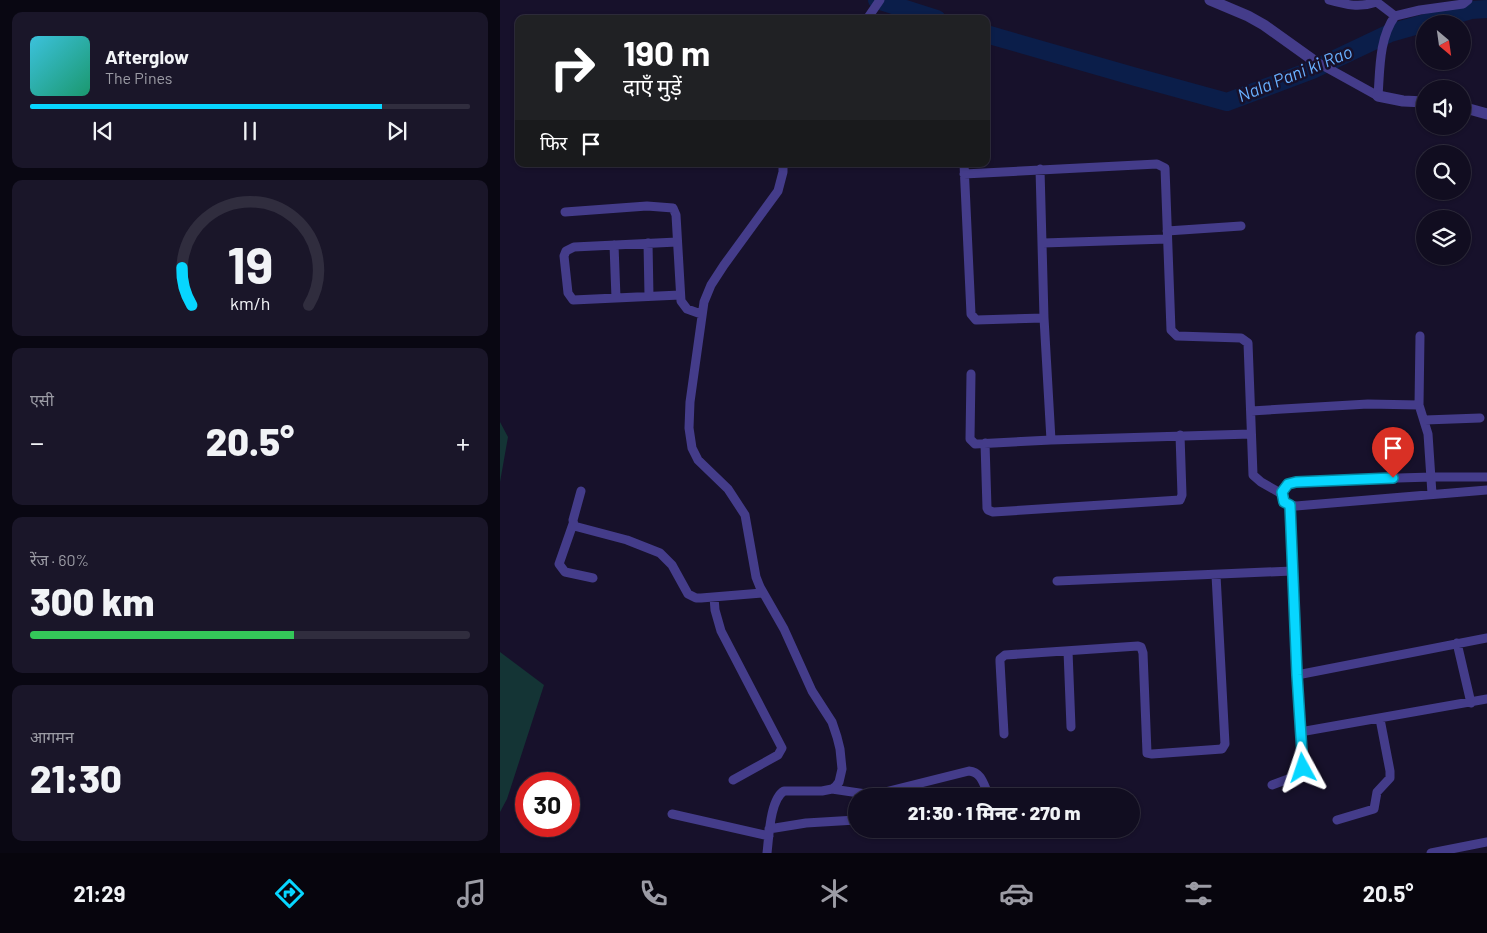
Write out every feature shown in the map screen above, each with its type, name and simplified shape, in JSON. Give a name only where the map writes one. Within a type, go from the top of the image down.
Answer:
[{"type":"street","points":[[870,15],[880,0]]},
{"type":"street","points":[[1210,0],[1231,8],[1264,25],[1313,60],[1378,96],[1416,102]]},
{"type":"street","points":[[1329,0],[1356,6],[1364,6],[1376,1],[1395,16]]},
{"type":"street","points":[[1378,96],[1382,46],[1388,26],[1395,16],[1420,5],[1463,4],[1468,0]]},
{"type":"street","points":[[1471,110],[1487,114]]},
{"type":"street","points":[[964,174],[1040,169],[1162,165],[1166,172],[1171,330],[1177,336],[1244,339],[1249,347],[1253,475],[1260,482],[1282,494]]},
{"type":"street","points":[[783,167],[784,172],[778,191],[711,285],[701,314],[690,402],[690,439],[698,460],[706,470],[728,489],[745,515],[756,577],[762,592],[777,616],[812,690],[829,717],[835,731],[840,749],[842,769],[838,782],[832,789]]},
{"type":"street","points":[[964,167],[971,314],[976,320],[1044,318]]},
{"type":"street","points":[[1040,169],[1044,318],[1051,440]]},
{"type":"street","points":[[565,212],[624,207],[672,208],[676,215],[681,301],[684,307],[701,314]]},
{"type":"street","points":[[1043,243],[1167,235],[1240,226]]},
{"type":"street","points":[[678,242],[574,247],[566,251],[564,256],[568,293],[573,300],[680,295]]},
{"type":"street","points":[[648,243],[649,296]]},
{"type":"street","points":[[614,245],[616,298]]},
{"type":"street","points":[[1420,336],[1420,405],[1428,434],[1432,494]]},
{"type":"street","points":[[971,374],[970,439],[975,444],[1180,435],[1251,434]]},
{"type":"street","points":[[1251,411],[1368,404],[1420,405]]},
{"type":"street","points":[[1424,420],[1480,418]]},
{"type":"street","points":[[985,443],[987,508],[992,512],[1180,500],[1182,495],[1180,435]]},
{"type":"street","points":[[1487,477],[1296,482],[1286,486],[1282,494],[1284,502],[1296,506],[1487,490]]},
{"type":"street","points":[[581,491],[573,524],[559,564],[565,572],[593,578]]},
{"type":"street","points":[[1272,785],[1299,775],[1302,772],[1304,761],[1300,732],[1290,505]]},
{"type":"street","points":[[573,524],[578,528],[627,540],[660,553],[668,560],[688,594],[692,597],[714,597],[762,592]]},
{"type":"street","points":[[1057,581],[1292,571]]},
{"type":"street","points":[[1004,734],[1000,659],[1005,654],[1141,647],[1143,653],[1147,753],[1222,749],[1225,744],[1216,575]]},
{"type":"street","points":[[714,597],[715,610],[721,631],[782,748],[778,755],[733,780]]},
{"type":"street","points":[[1297,675],[1487,638]]},
{"type":"street","points":[[1457,644],[1470,703]]},
{"type":"street","points":[[1068,651],[1071,727]]},
{"type":"street","points":[[1300,732],[1487,699]]},
{"type":"street","points":[[1338,820],[1374,809],[1377,792],[1390,778],[1380,719]]},
{"type":"street","points":[[901,788],[969,771],[976,771],[979,774],[985,788]]},
{"type":"street","points":[[767,853],[769,832],[778,797],[781,793],[788,790],[822,791],[832,789],[848,791]]},
{"type":"street","points":[[672,814],[769,832],[806,823],[848,820]]},
{"type":"street","points":[[1431,853],[1487,842]]},
{"type":"green space","points":[[500,422],[508,437],[500,482]]},
{"type":"green space","points":[[500,652],[544,685],[507,799],[500,812]]},
{"type":"waterway","name":"Nala Pani ki Rao","points":[[877,0],[924,15]]},
{"type":"waterway","name":"Nala Pani ki Rao","points":[[990,35],[1227,102],[1312,70],[1390,33],[1471,10],[1487,9]]},
{"type":"route","points":[[1303,768],[1290,505],[1284,502],[1282,492],[1291,482],[1393,478]]}]
